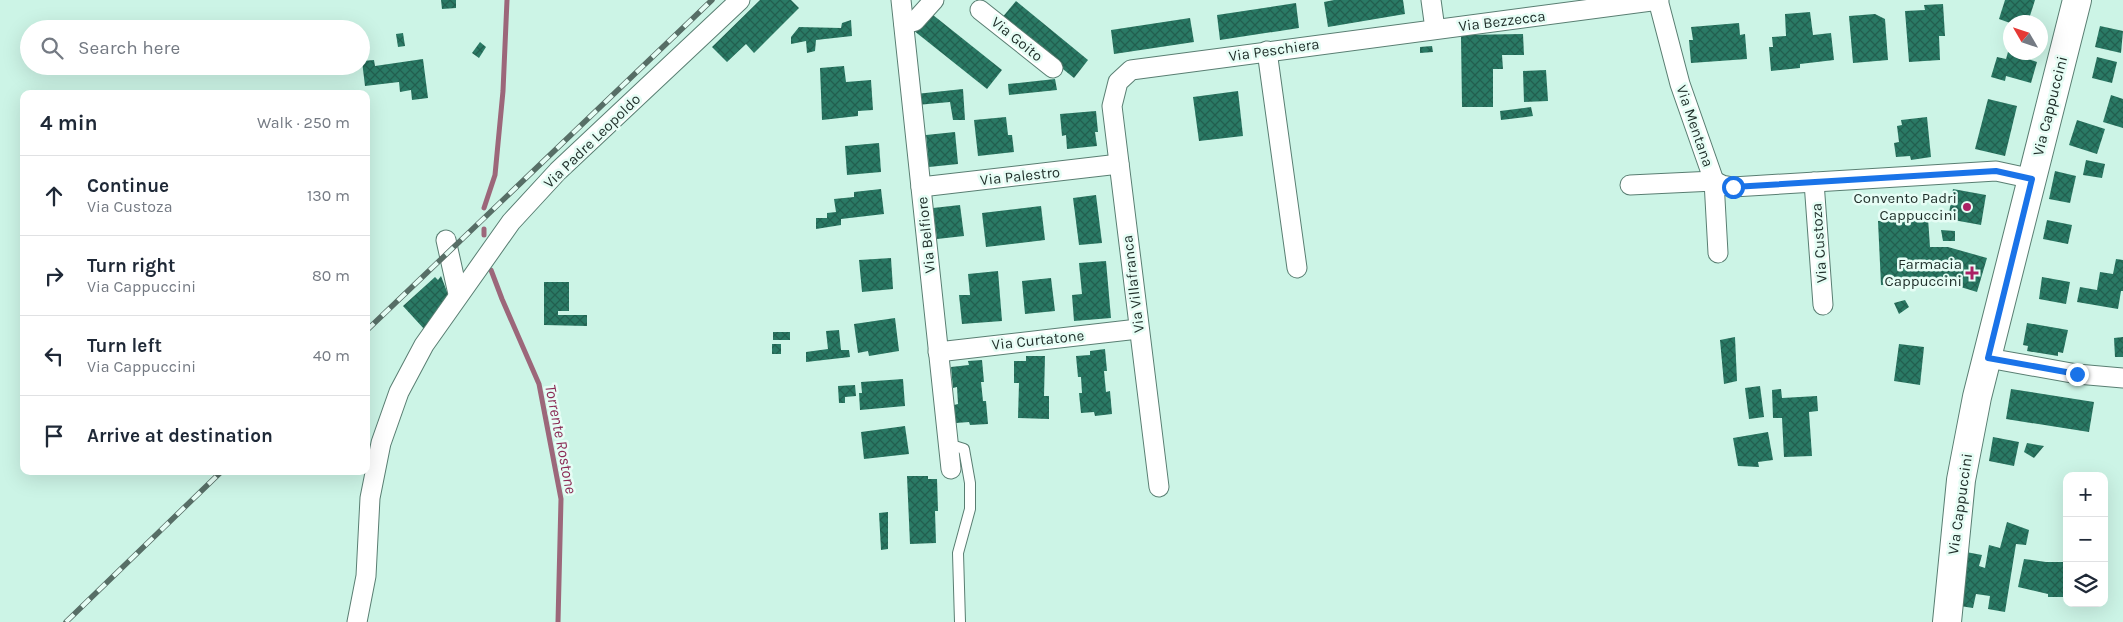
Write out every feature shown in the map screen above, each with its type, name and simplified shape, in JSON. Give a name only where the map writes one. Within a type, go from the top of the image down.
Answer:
[{"type":"main road","name":"Via Cappuccini","points":[[1948,622],[1962,480],[1978,397],[2076,0]]},
{"type":"street","name":"Via Padre Leopoldo","points":[[357,622],[366,576],[370,498],[381,442],[399,392],[424,345],[458,294],[511,222],[558,171],[740,0]]},
{"type":"street","name":"Via Belfiore","points":[[901,0],[951,469]]},
{"type":"street","points":[[904,24],[915,21],[934,0]]},
{"type":"street","points":[[1431,0],[1435,29]]},
{"type":"street","name":"Via Bezzecca","points":[[1435,29],[1659,0]]},
{"type":"street","name":"Via Mentana","points":[[1659,0],[1680,84],[1714,181],[1718,253]]},
{"type":"street","name":"Via Goito","points":[[979,3],[1053,68]]},
{"type":"street","name":"Via Peschiera","points":[[1118,82],[1131,70],[1435,29]]},
{"type":"street","points":[[1268,51],[1297,268]]},
{"type":"street","name":"Via Villafranca","points":[[1118,82],[1112,106],[1159,487]]},
{"type":"street","name":"Via Palestro","points":[[920,187],[1119,164]]},
{"type":"street","name":"Via Custoza","points":[[1630,185],[1714,181],[1733,187],[1996,171],[2032,179]]},
{"type":"street","name":"Via Custoza","points":[[1814,182],[1823,305]]},
{"type":"street","points":[[446,240],[458,294]]},
{"type":"street","name":"Via Curtatone","points":[[938,352],[1138,329]]},
{"type":"street","points":[[1988,358],[2077,374],[2123,378]]},
{"type":"lane","points":[[948,444],[964,449],[970,483],[970,509],[958,553],[960,622]]},
{"type":"building","points":[[441,0],[456,0],[456,8],[442,9]]},
{"type":"building","points":[[760,0],[791,0],[799,8],[754,53],[746,44],[727,62],[712,47]]},
{"type":"building","points":[[1334,0],[1403,0],[1405,14],[1328,27],[1324,2]]},
{"type":"building","points":[[2005,0],[2035,0],[2030,15],[2003,15],[2003,20],[1999,19]]},
{"type":"building","points":[[1016,1],[1088,60],[1074,78],[1001,19]]},
{"type":"building","points":[[1296,3],[1299,28],[1220,40],[1217,15]]},
{"type":"building","points":[[1943,4],[1945,36],[1939,36],[1940,60],[1909,62],[1905,11],[1925,10],[1924,5]]},
{"type":"building","points":[[928,11],[1002,70],[987,89],[913,30]]},
{"type":"building","points":[[1810,12],[1813,35],[1831,33],[1834,60],[1800,64],[1800,68],[1771,71],[1769,47],[1773,47],[1772,37],[1786,36],[1785,14]]},
{"type":"building","points":[[1875,14],[1885,19],[1888,60],[1853,63],[1849,16]]},
{"type":"building","points":[[1190,18],[1194,42],[1114,54],[1111,30]]},
{"type":"building","points":[[851,20],[852,36],[816,40],[815,51],[807,53],[806,41],[791,44],[791,37],[799,27],[841,28],[842,23]]},
{"type":"building","points":[[1739,23],[1740,35],[1745,34],[1747,59],[1691,63],[1689,40],[1693,40],[1691,27]]},
{"type":"building","points":[[2100,26],[2123,31],[2121,53],[2095,47]]},
{"type":"building","points":[[403,33],[405,46],[398,47],[396,34]]},
{"type":"building","points":[[1523,34],[1524,55],[1502,55],[1503,69],[1493,69],[1493,107],[1462,107],[1461,35]]},
{"type":"building","points":[[480,42],[486,47],[479,58],[472,53]]},
{"type":"building","points":[[1432,46],[1433,52],[1420,53],[1420,47]]},
{"type":"building","points":[[1997,57],[2003,60],[2031,60],[2037,62],[2031,83],[2006,76],[2005,81],[1991,77]]},
{"type":"building","points":[[2097,57],[2117,62],[2112,83],[2092,78]]},
{"type":"building","points":[[423,59],[428,98],[412,100],[411,90],[400,92],[399,82],[365,86],[364,75],[370,75],[370,60],[374,60],[375,66]]},
{"type":"building","points":[[844,66],[846,82],[871,80],[873,110],[858,111],[858,116],[822,120],[820,68]]},
{"type":"building","points":[[1546,70],[1548,101],[1524,102],[1523,71]]},
{"type":"building","points":[[1055,79],[1057,90],[1009,95],[1008,84]]},
{"type":"building","points":[[963,89],[965,120],[953,120],[950,102],[917,105],[916,94]]},
{"type":"building","points":[[1238,91],[1243,136],[1199,141],[1193,97]]},
{"type":"building","points":[[2111,95],[2123,99],[2123,128],[2103,122]]},
{"type":"building","points":[[1988,99],[2017,106],[2005,156],[1975,149]]},
{"type":"building","points":[[1531,107],[1533,116],[1501,120],[1500,111]]},
{"type":"building","points":[[1096,111],[1098,132],[1095,132],[1097,146],[1067,149],[1066,135],[1062,136],[1060,114]]},
{"type":"building","points":[[1006,117],[1008,135],[1012,135],[1014,152],[978,156],[974,120]]},
{"type":"building","points":[[1927,117],[1931,157],[1911,160],[1910,156],[1896,157],[1894,143],[1899,142],[1897,126],[1902,125],[1901,120]]},
{"type":"building","points":[[2077,120],[2105,129],[2097,154],[2069,145]]},
{"type":"building","points":[[955,132],[958,164],[929,167],[926,135]]},
{"type":"building","points":[[879,143],[881,172],[847,175],[845,146]]},
{"type":"building","points":[[2086,160],[2105,164],[2102,178],[2083,175]]},
{"type":"building","points":[[2055,171],[2076,176],[2070,203],[2049,199]]},
{"type":"building","points":[[881,189],[884,214],[841,219],[841,225],[816,229],[816,218],[827,218],[827,213],[836,212],[834,199],[854,197],[854,192]]},
{"type":"building","name":"Convento Padri Cappuccini","points":[[1953,189],[1986,195],[1981,225],[1948,219]]},
{"type":"building","points":[[1096,195],[1102,243],[1079,245],[1073,198]]},
{"type":"building","points":[[960,205],[964,236],[937,239],[933,208]]},
{"type":"building","points":[[1041,206],[1045,240],[986,247],[982,213]]},
{"type":"building","points":[[1928,218],[1930,247],[1948,247],[1987,258],[1977,292],[1931,278],[1932,283],[1881,285],[1878,221]]},
{"type":"building","points":[[2047,220],[2072,225],[2068,244],[2043,239]]},
{"type":"building","points":[[1941,230],[1955,231],[1955,241],[1943,241]]},
{"type":"building","points":[[891,258],[893,289],[862,292],[859,260]]},
{"type":"building","points":[[2116,259],[2123,260],[2123,291],[2121,291],[2118,309],[2077,302],[2080,287],[2097,290],[2100,272],[2113,274]]},
{"type":"building","points":[[1106,261],[1111,318],[1074,321],[1072,295],[1082,294],[1079,263]]},
{"type":"building","points":[[998,271],[1002,321],[962,324],[959,295],[970,295],[968,274]]},
{"type":"building","points":[[441,276],[449,297],[425,330],[403,306],[435,277],[438,280]]},
{"type":"building","points":[[2042,277],[2070,282],[2066,304],[2039,299]]},
{"type":"building","points":[[1051,278],[1055,311],[1025,314],[1022,281]]},
{"type":"building","points":[[544,282],[569,282],[569,311],[558,311],[558,315],[587,315],[587,326],[544,325]]},
{"type":"building","points":[[1905,300],[1909,307],[1899,314],[1894,303]]},
{"type":"building","points":[[895,318],[899,351],[869,356],[868,351],[858,353],[854,324]]},
{"type":"building","points":[[2027,323],[2068,330],[2063,353],[2058,352],[2058,356],[2027,351],[2028,346],[2023,345]]},
{"type":"building","points":[[839,330],[841,350],[849,350],[850,357],[806,362],[806,352],[828,349],[826,331]]},
{"type":"building","points":[[773,332],[790,332],[790,340],[773,340]]},
{"type":"building","points":[[1735,337],[1737,381],[1724,384],[1720,340]]},
{"type":"building","points":[[2123,337],[2123,357],[2115,357],[2114,338]]},
{"type":"building","points":[[772,344],[781,344],[781,354],[772,354]]},
{"type":"building","points":[[1899,344],[1924,347],[1920,385],[1894,381]]},
{"type":"building","points":[[1105,349],[1107,371],[1104,371],[1106,392],[1110,391],[1112,414],[1095,416],[1094,412],[1081,413],[1079,393],[1082,393],[1081,377],[1078,377],[1076,356],[1090,355],[1090,351]]},
{"type":"building","points":[[1026,356],[1045,356],[1044,396],[1049,396],[1049,419],[1018,418],[1019,383],[1014,383],[1014,361],[1026,361]]},
{"type":"building","points":[[982,360],[984,382],[981,382],[983,401],[986,401],[988,424],[970,425],[969,422],[956,423],[954,405],[958,404],[957,387],[953,388],[951,367],[969,365],[968,361]]},
{"type":"building","points":[[903,379],[905,406],[860,410],[859,393],[862,393],[861,382]]},
{"type":"building","points":[[855,385],[856,396],[845,397],[845,403],[839,403],[838,386]]},
{"type":"building","points":[[1760,386],[1764,417],[1749,419],[1745,388]]},
{"type":"building","points":[[1781,389],[1782,398],[1817,396],[1818,411],[1809,412],[1812,456],[1784,457],[1782,418],[1773,418],[1772,390]]},
{"type":"building","points":[[2011,389],[2094,402],[2089,432],[2006,419]]},
{"type":"building","points":[[905,426],[909,454],[864,459],[861,432]]},
{"type":"building","points":[[1768,432],[1773,460],[1758,462],[1759,467],[1738,466],[1733,438]]},
{"type":"building","points":[[1993,437],[2019,442],[2014,466],[1989,461]]},
{"type":"building","points":[[2027,443],[2044,446],[2034,458],[2024,452]]},
{"type":"building","points":[[907,476],[928,476],[928,479],[937,479],[936,543],[910,544]]},
{"type":"building","points":[[888,512],[888,549],[881,550],[879,513]]},
{"type":"building","points":[[2007,522],[2029,530],[2026,545],[2016,544],[2005,612],[1988,609],[1990,596],[1976,594],[1973,608],[1960,606],[1966,552],[1982,555],[1979,566],[1985,568],[1989,545],[2000,548]]},
{"type":"building","points":[[2024,559],[2063,562],[2063,597],[2048,597],[2048,594],[2018,587]]},
{"type":"waterway","name":"Torrente Rostone","points":[[484,208],[495,175],[503,91],[507,0]]},
{"type":"waterway","name":"Torrente Rostone","points":[[484,229],[484,235]]},
{"type":"waterway","name":"Torrente Rostone","points":[[491,270],[539,384],[561,499],[558,622]]},
{"type":"railway","points":[[370,327],[712,0]]},
{"type":"railway","points":[[66,622],[218,475]]},
{"type":"place","name":"Convento Padri Cappuccini","points":[[1967,207]]},
{"type":"place","name":"Farmacia Cappuccini","points":[[1972,273]]},
{"type":"route","points":[[1733,187],[1996,171],[2032,179],[1988,358],[2077,374]]}]
